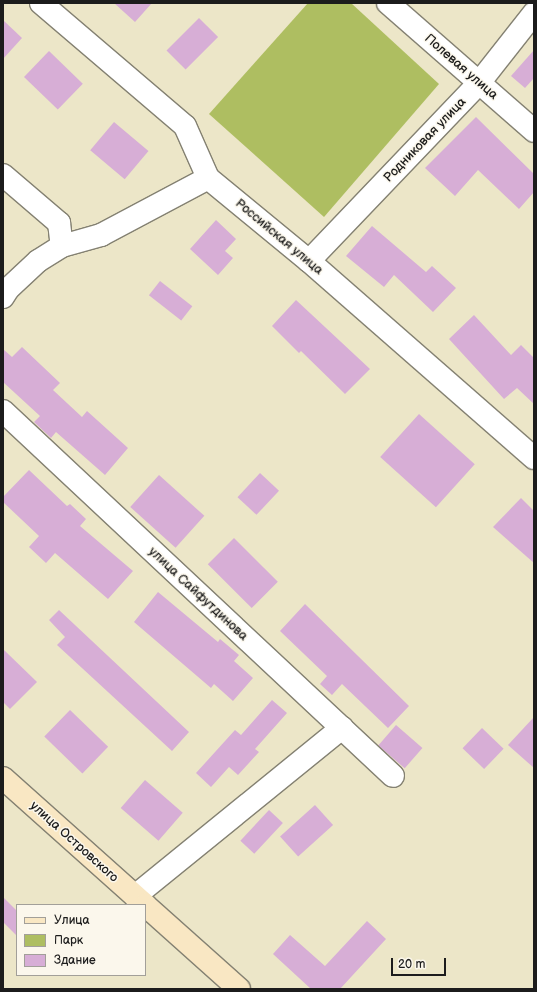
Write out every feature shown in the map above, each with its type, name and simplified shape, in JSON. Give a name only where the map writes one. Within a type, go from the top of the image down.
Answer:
[{"type":"main road","name":"улица Островского","points":[[3,778],[142,902]]},
{"type":"main road","name":"улица Островского","points":[[146,906],[239,989]]},
{"type":"street","name":"Российская улица","points":[[41,3],[185,126],[208,178],[309,261],[534,458]]},
{"type":"street","name":"Полевая улица","points":[[388,3],[534,132]]},
{"type":"street","name":"Родниковая улица","points":[[309,261],[479,83],[534,13]]},
{"type":"street","points":[[3,175],[59,223],[62,246]]},
{"type":"street","points":[[3,297],[8,289],[38,261],[62,246],[101,235],[208,178]]},
{"type":"street","name":"улица Сайфутдинова","points":[[3,411],[393,776]]},
{"type":"street","points":[[142,902],[342,728]]},
{"type":"green space","points":[[308,3],[351,3],[439,84],[324,217],[209,114]]},
{"type":"building","points":[[114,3],[152,3],[135,22]]},
{"type":"building","points":[[199,18],[218,37],[186,70],[166,51]]},
{"type":"building","points":[[3,20],[22,38],[3,59]]},
{"type":"building","points":[[534,50],[534,78],[525,88],[511,76]]},
{"type":"building","points":[[49,51],[83,84],[58,110],[24,77]]},
{"type":"building","points":[[476,117],[534,174],[534,192],[519,209],[478,170],[455,196],[425,168]]},
{"type":"building","points":[[114,122],[148,151],[125,179],[90,150]]},
{"type":"building","points":[[216,220],[236,239],[225,251],[233,258],[218,275],[190,249]]},
{"type":"building","points":[[372,226],[426,272],[432,266],[456,288],[433,312],[394,275],[384,287],[346,256]]},
{"type":"building","points":[[160,281],[192,306],[181,320],[149,295]]},
{"type":"building","points":[[296,300],[370,369],[345,394],[301,351],[299,353],[272,326]]},
{"type":"building","points":[[474,315],[511,355],[521,345],[534,358],[534,404],[517,388],[504,399],[449,339]]},
{"type":"building","points":[[22,347],[60,383],[53,390],[82,417],[87,411],[128,448],[105,475],[56,432],[51,438],[34,422],[40,416],[3,382],[3,349],[12,357]]},
{"type":"building","points":[[419,414],[475,464],[436,507],[380,457]]},
{"type":"building","points":[[29,470],[67,506],[70,504],[86,519],[80,526],[133,571],[108,599],[55,553],[46,563],[29,547],[39,536],[3,502],[3,497]]},
{"type":"building","points":[[260,473],[279,491],[257,515],[237,497]]},
{"type":"building","points":[[159,475],[204,516],[176,548],[130,507]]},
{"type":"building","points":[[521,498],[534,511],[534,563],[493,527]]},
{"type":"building","points":[[234,538],[278,582],[252,608],[208,564]]},
{"type":"building","points":[[158,592],[218,642],[220,639],[239,655],[234,661],[253,678],[233,701],[214,684],[211,688],[134,622]]},
{"type":"building","points":[[305,604],[409,706],[388,728],[342,684],[332,695],[320,684],[327,676],[280,631]]},
{"type":"building","points":[[59,610],[189,732],[172,751],[57,645],[65,637],[49,620]]},
{"type":"building","points":[[3,649],[37,682],[10,709],[3,702]]},
{"type":"building","points":[[272,700],[287,713],[255,749],[259,752],[238,775],[229,767],[211,787],[196,773],[235,730],[241,735]]},
{"type":"building","points":[[70,710],[108,747],[82,773],[44,737]]},
{"type":"building","points":[[534,717],[534,768],[508,745]]},
{"type":"building","points":[[396,725],[422,748],[405,768],[378,745]]},
{"type":"building","points":[[482,728],[504,749],[484,769],[463,748]]},
{"type":"building","points":[[145,780],[183,813],[158,841],[121,808]]},
{"type":"building","points":[[315,805],[333,825],[298,857],[280,836]]},
{"type":"building","points":[[269,810],[283,823],[254,854],[240,841]]},
{"type":"building","points":[[3,897],[16,910],[16,935],[3,922]]},
{"type":"building","points":[[367,921],[386,939],[340,989],[311,989],[273,954],[290,935],[325,966]]}]
